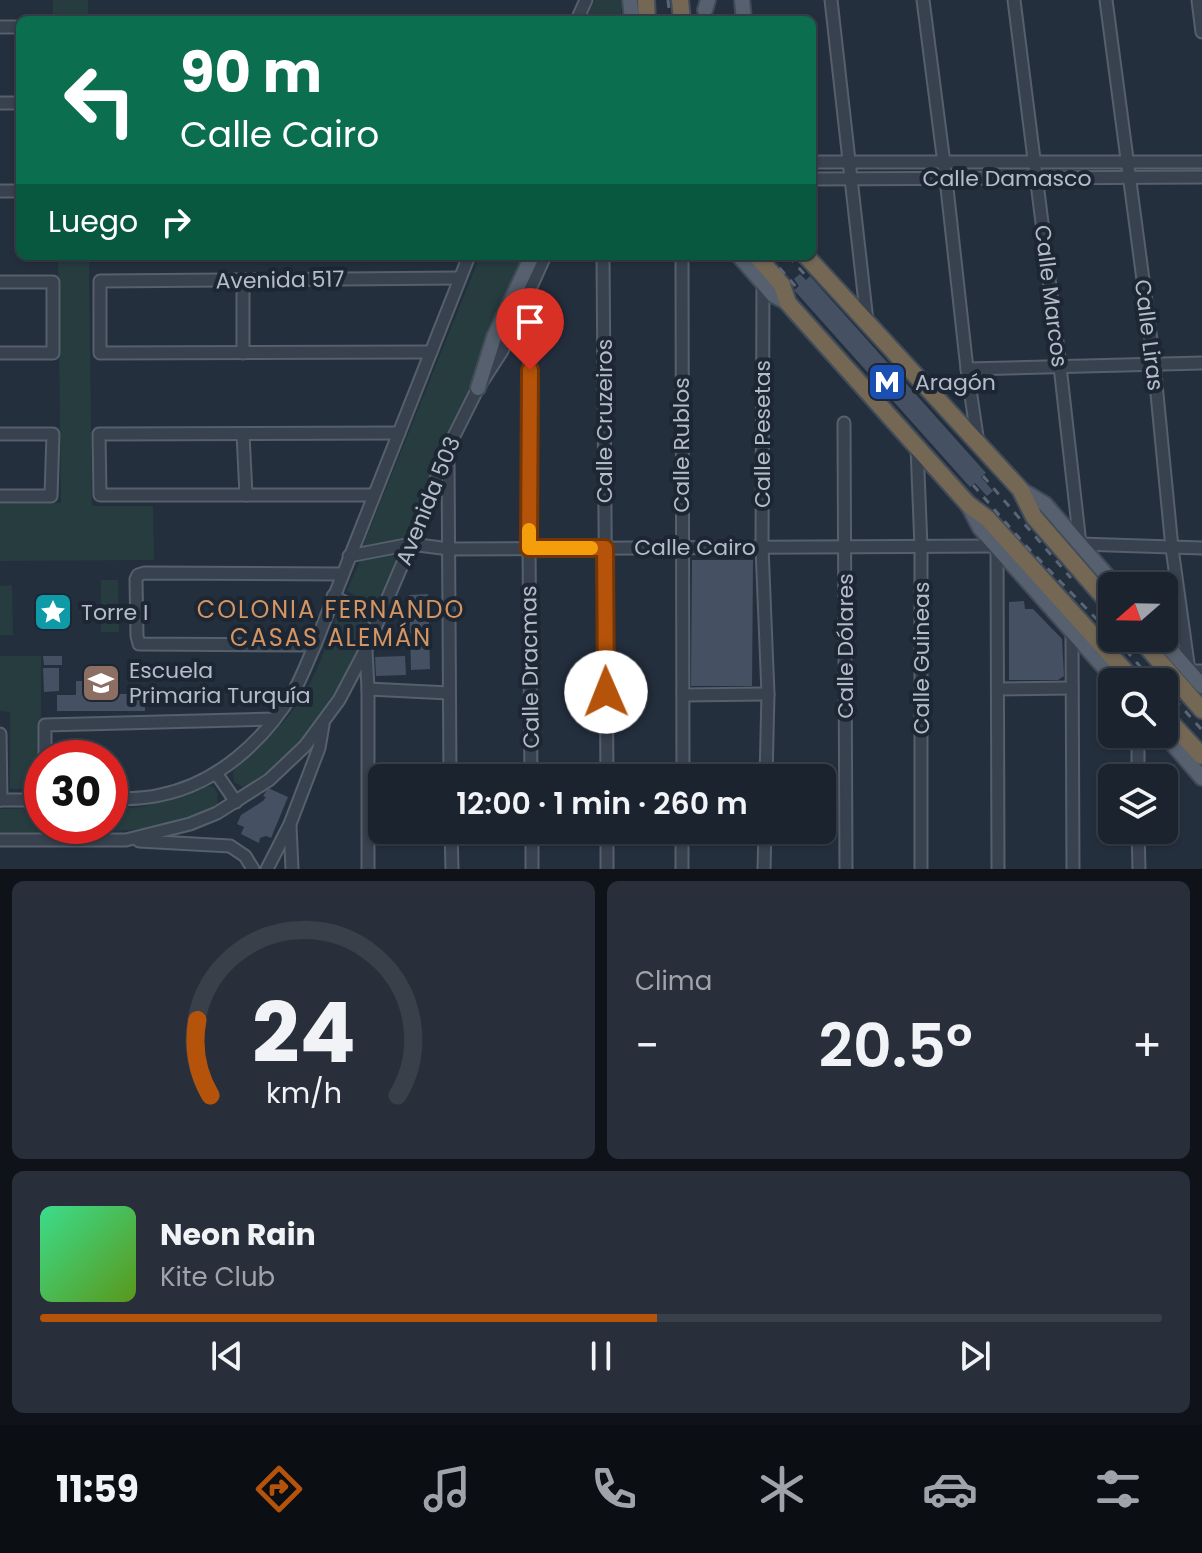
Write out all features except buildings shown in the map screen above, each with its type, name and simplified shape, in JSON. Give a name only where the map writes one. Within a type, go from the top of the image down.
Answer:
[{"type":"highway","points":[[760,260],[782,285],[788,303],[968,504],[988,519],[1122,668]]},
{"type":"highway","points":[[810,260],[1020,489],[1034,517],[1098,591]]},
{"type":"highway","points":[[1151,652],[1202,710]]},
{"type":"highway","points":[[1178,730],[1202,756]]},
{"type":"main road","points":[[478,388],[494,337],[530,260]]},
{"type":"main road","points":[[743,260],[773,295],[788,303]]},
{"type":"main road","points":[[1020,489],[1045,504],[1104,572]]},
{"type":"main road","points":[[968,504],[980,528],[1104,668]]},
{"type":"main road","points":[[1175,652],[1195,671],[1202,686]]},
{"type":"main road","points":[[1175,748],[1201,780]]},
{"type":"street","points":[[831,0],[868,324]]},
{"type":"street","points":[[923,0],[978,443]]},
{"type":"street","name":"Calle Marcos","points":[[1014,0],[1080,544]]},
{"type":"street","name":"Calle Liras","points":[[1106,0],[1154,363],[1172,548],[1195,671]]},
{"type":"street","points":[[1198,0],[1202,32]]},
{"type":"street","name":"Calle Damasco","points":[[816,162],[1202,162]]},
{"type":"street","name":"Calle Damasco","points":[[816,179],[1202,177]]},
{"type":"street","points":[[128,798],[161,795],[198,783],[216,773],[248,748],[294,690],[315,645],[467,260]]},
{"type":"street","name":"Avenida 503","points":[[128,840],[190,824],[236,802],[288,763],[323,724],[366,649],[448,448],[478,388],[502,351],[543,260]]},
{"type":"street","name":"Calle Cruzeiros","points":[[603,260],[607,764]]},
{"type":"street","name":"Calle Rublos","points":[[682,260],[683,764]]},
{"type":"street","name":"Avenida 517","points":[[243,353],[100,353],[100,281],[460,278]]},
{"type":"street","points":[[243,280],[243,353],[431,352]]},
{"type":"street","points":[[0,282],[53,282],[53,353],[0,353]]},
{"type":"street","name":"Calle Pesetas","points":[[763,283],[762,547],[768,694],[766,764]]},
{"type":"street","name":"Calle Dracmas","points":[[515,322],[530,340],[531,764]]},
{"type":"street","points":[[967,369],[1202,363]]},
{"type":"street","name":"Calle Dólares","points":[[844,423],[846,869]]},
{"type":"street","points":[[373,495],[100,495],[99,434],[399,433]]},
{"type":"street","points":[[0,434],[53,434],[51,496],[0,496]]},
{"type":"street","points":[[243,434],[246,495]]},
{"type":"street","name":"Calle Guineas","points":[[917,447],[921,547],[921,869]]},
{"type":"street","points":[[448,448],[450,764]]},
{"type":"street","name":"Calle Cairo","points":[[349,556],[411,544],[449,549],[996,547]]},
{"type":"street","points":[[1080,544],[1202,548]]},
{"type":"street","points":[[996,547],[998,869]]},
{"type":"street","points":[[315,645],[139,644],[136,609],[138,575],[342,574]]},
{"type":"street","points":[[333,596],[378,620]]},
{"type":"street","points":[[1072,632],[1073,869]]},
{"type":"street","points":[[366,649],[368,869]]},
{"type":"street","points":[[998,689],[1072,688]]},
{"type":"street","points":[[368,689],[449,693]]},
{"type":"street","points":[[683,695],[768,694]]},
{"type":"street","points":[[45,740],[45,725],[274,719]]},
{"type":"street","points":[[267,869],[290,824],[319,748],[323,724]]},
{"type":"street","points":[[0,734],[0,800],[24,800]]},
{"type":"street","points":[[216,773],[236,802]]},
{"type":"street","points":[[290,824],[292,869]]},
{"type":"street","name":"Avenida 503","points":[[0,840],[24,840]]},
{"type":"street","points":[[128,840],[230,846],[245,856],[253,869]]},
{"type":"street","points":[[451,844],[452,869]]},
{"type":"street","points":[[532,844],[532,869]]},
{"type":"street","points":[[607,844],[607,869]]},
{"type":"street","points":[[682,844],[682,869]]},
{"type":"street","points":[[764,869],[765,844]]},
{"type":"street","points":[[1138,844],[1139,869]]},
{"type":"green space","points":[[53,0],[88,0],[88,16],[53,16]]},
{"type":"green space","points":[[595,0],[621,0],[621,16],[587,16]]},
{"type":"green space","points":[[58,260],[89,260],[92,506],[153,506],[154,560],[0,561],[0,504],[61,503]]},
{"type":"green space","points":[[478,260],[524,260],[406,539],[362,548]]},
{"type":"green space","points":[[402,549],[390,580],[376,600],[370,604],[347,590],[360,561]]},
{"type":"green space","points":[[101,580],[118,580],[119,632],[101,632]]},
{"type":"green space","points":[[12,585],[13,635],[0,635],[0,586]]},
{"type":"green space","points":[[347,612],[366,621],[368,627],[335,694],[300,743],[281,763],[262,779],[243,787],[234,782],[233,772],[236,768],[271,736],[301,699],[319,665],[336,618]]},
{"type":"green space","points":[[0,656],[41,656],[41,740],[24,740],[24,789],[10,789],[10,712],[0,711]]},
{"type":"green space","points":[[208,786],[214,787],[218,794],[217,804],[190,817],[159,826],[128,830],[128,808],[142,807]]},
{"type":"green space","points":[[24,808],[24,833],[0,833],[0,809]]},
{"type":"railway","points":[[668,0],[670,16]]},
{"type":"railway","points":[[772,260],[797,288]]},
{"type":"railway","points":[[792,260],[808,278]]},
{"type":"railway","points":[[983,476],[1071,578]]},
{"type":"railway","points":[[973,485],[1098,621]]},
{"type":"railway","points":[[1127,652],[1142,668]]},
{"type":"railway","points":[[1178,703],[1202,730]]},
{"type":"slow traffic","points":[[529,530],[529,548],[591,548]]},
{"type":"place","name":"Aragón","points":[[887,382]]},
{"type":"place","name":"Torre I","points":[[53,612]]},
{"type":"place","name":"Escuela Primaria Turquía","points":[[101,683]]},
{"type":"district","name":"COLONIA FERNANDO CASAS ALEMÁN","points":[[331,623]]},
{"type":"route","points":[[530,370],[529,548],[605,548],[606,692]]}]
